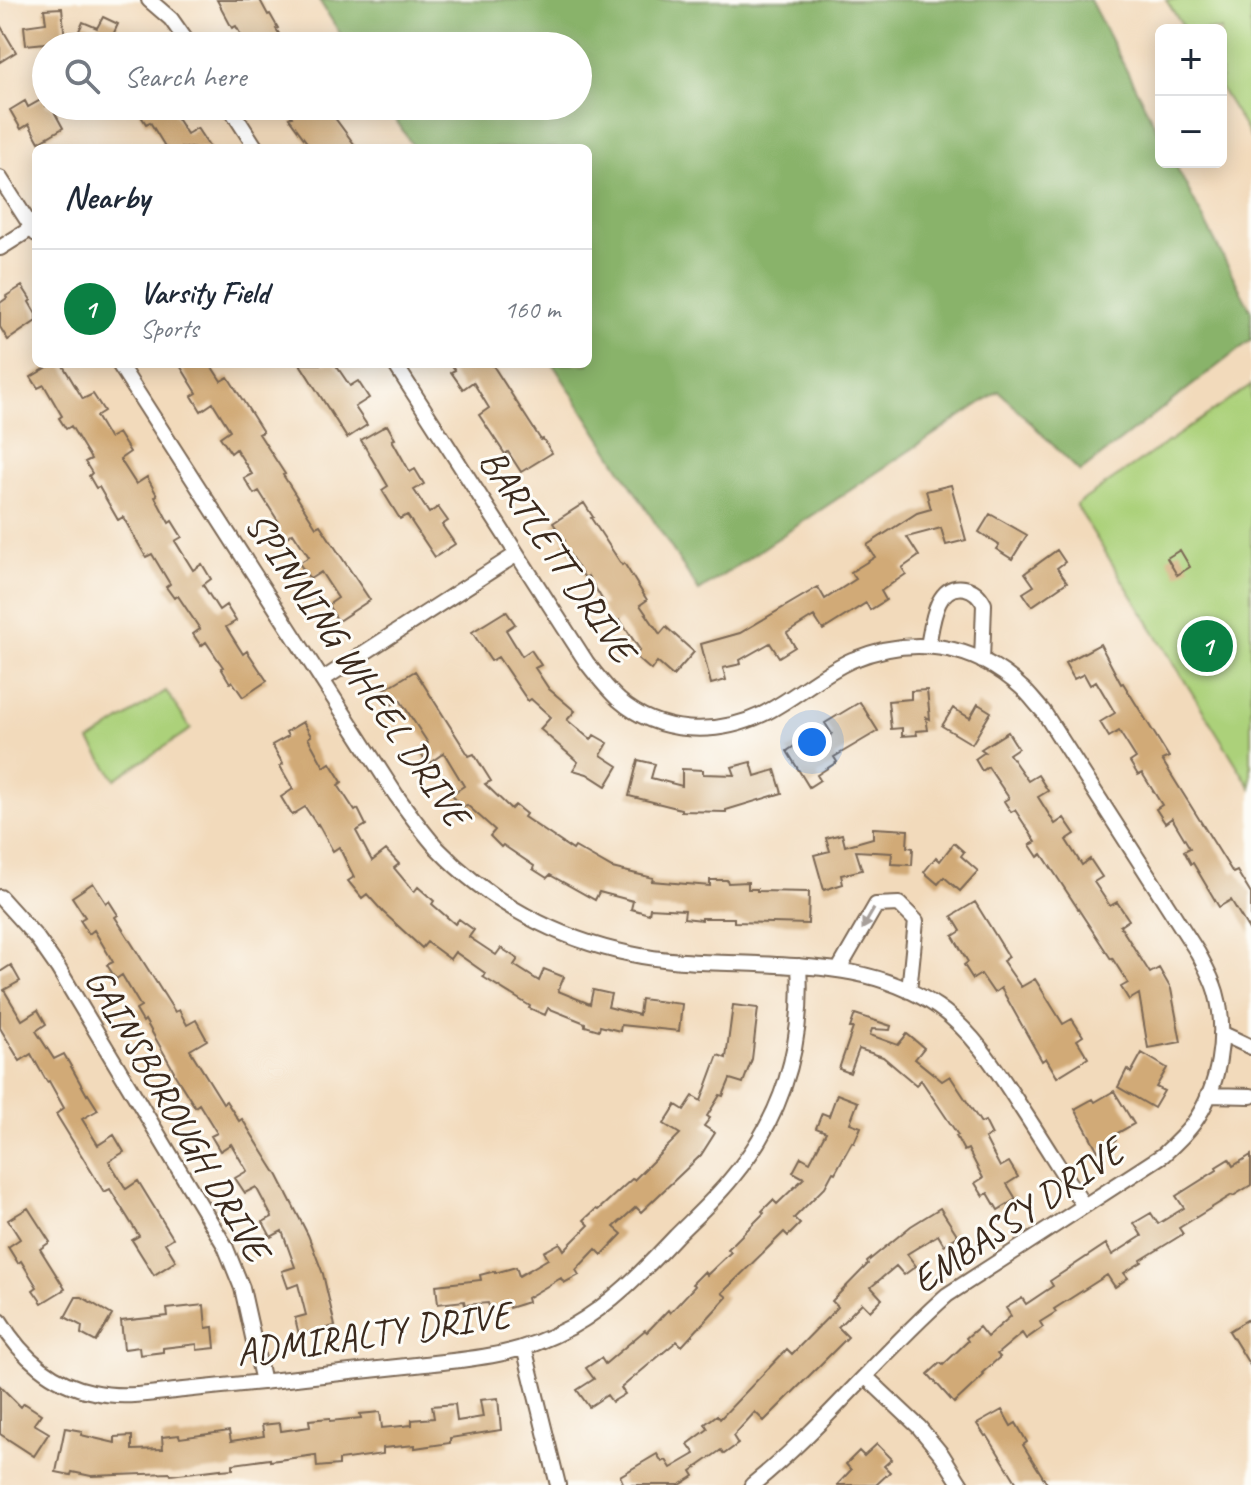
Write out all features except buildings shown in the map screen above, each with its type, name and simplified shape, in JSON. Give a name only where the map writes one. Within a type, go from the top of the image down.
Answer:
[{"type":"street","points":[[149,0],[171,19],[180,32]]},
{"type":"street","points":[[238,120],[253,144]]},
{"type":"street","points":[[0,178],[32,228]]},
{"type":"street","points":[[0,248],[32,232]]},
{"type":"street","name":"SPINNING WHEEL DRIVE","points":[[122,368],[396,795],[421,830],[464,873],[512,908],[574,938],[632,954],[694,961],[839,969],[883,980],[937,1006],[967,1031],[988,1056],[1084,1206]]},
{"type":"street","name":"BARTLETT DRIVE","points":[[398,368],[587,663],[602,683],[633,710],[671,726],[722,728],[765,713],[849,661],[881,649],[900,646],[928,646],[956,651],[1005,674],[1024,690],[1043,711],[1211,977],[1219,1008],[1221,1033],[1216,1070]]},
{"type":"street","points":[[322,680],[517,554]]},
{"type":"street","points":[[928,646],[940,598],[954,588],[965,588],[980,596],[984,604],[982,661]]},
{"type":"street","points":[[839,969],[876,905],[899,904],[916,921],[909,991]]},
{"type":"street","name":"GAINSBOROUGH DRIVE","points":[[3,905],[37,938],[58,968],[225,1246],[242,1288],[263,1382]]},
{"type":"street","name":"ADMIRALTY DRIVE","points":[[0,1321],[20,1350],[39,1368],[57,1379],[91,1392],[112,1395],[141,1395],[482,1357],[524,1347],[571,1326],[621,1292],[729,1182],[748,1157],[775,1110],[791,1067],[800,1014],[799,966]]},
{"type":"street","points":[[1221,1033],[1251,1047]]},
{"type":"street","name":"EMBASSY DRIVE","points":[[752,1485],[798,1445],[947,1295],[1163,1155],[1179,1141],[1208,1095],[1216,1070]]},
{"type":"street","points":[[1208,1095],[1251,1096]]},
{"type":"street","points":[[524,1347],[558,1485]]},
{"type":"street","points":[[865,1376],[919,1427],[961,1485]]},
{"type":"green space","points":[[319,0],[1090,0],[1155,125],[1155,168],[1177,168],[1251,311],[1251,340],[1080,472],[999,391],[699,591],[556,368],[592,368],[592,144],[411,144],[396,120],[592,120],[592,32],[339,32]]},
{"type":"green space","points":[[1166,0],[1251,0],[1251,138],[1227,99],[1227,24],[1181,24]]},
{"type":"green space","points":[[1251,385],[1251,788],[1076,505]]},
{"type":"green space","points":[[166,691],[191,729],[115,779],[90,741]]},
{"type":"place","name":"Varsity Field","points":[[1207,646]]}]
